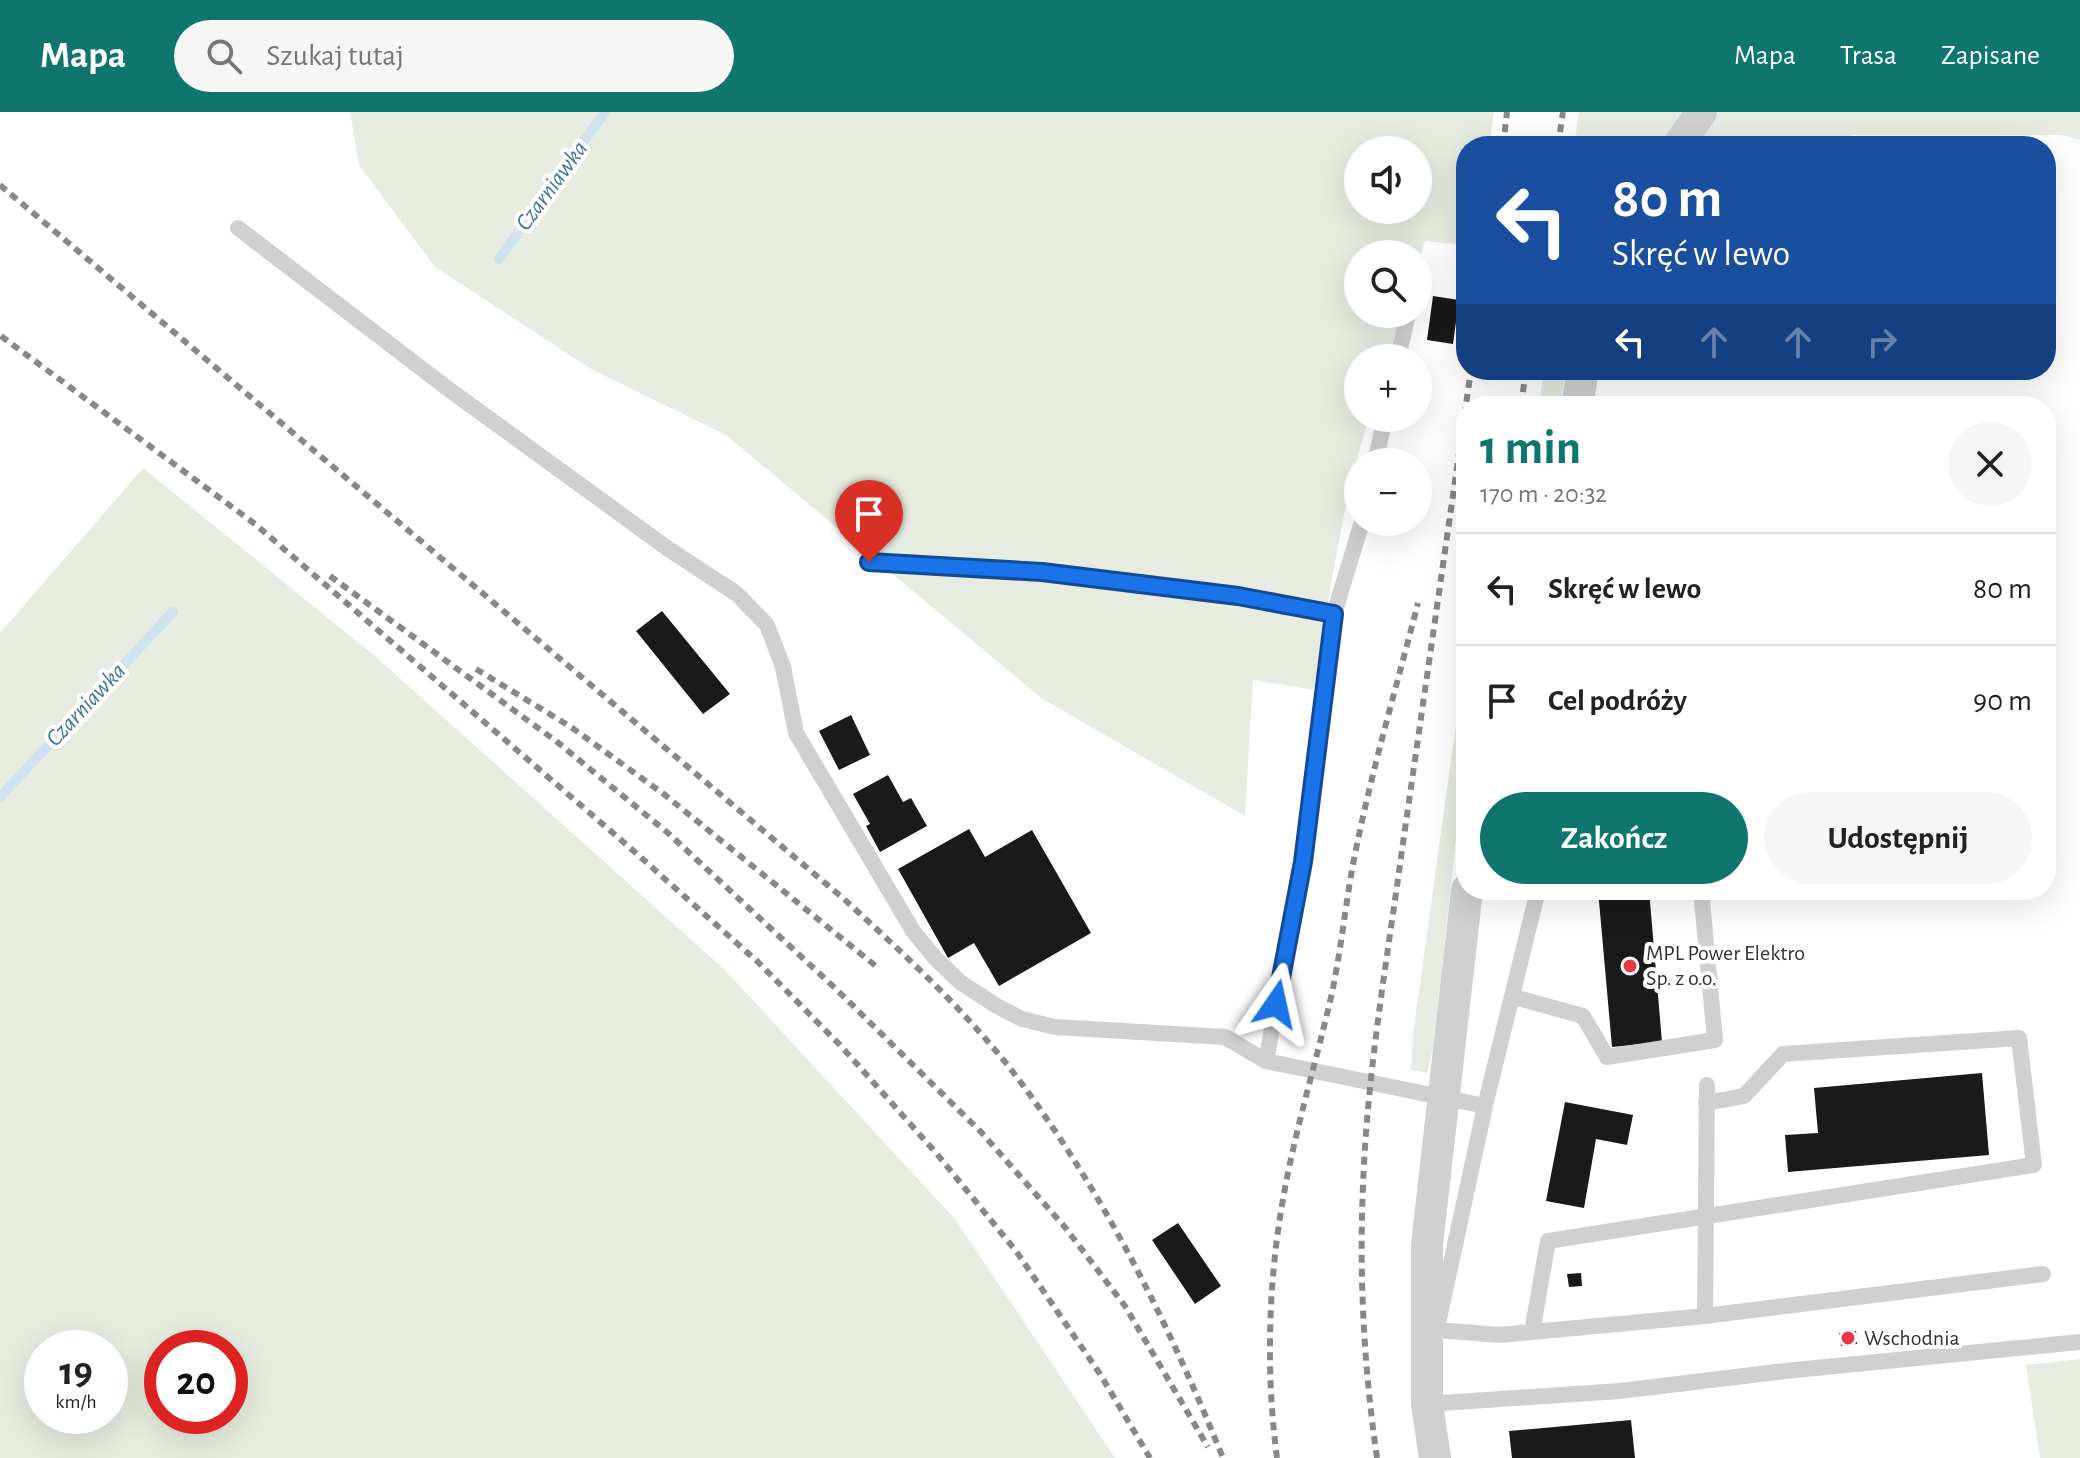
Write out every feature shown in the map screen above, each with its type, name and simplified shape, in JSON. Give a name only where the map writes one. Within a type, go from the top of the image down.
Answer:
[{"type":"street","points":[[1685,136],[1701,112]]},
{"type":"street","points":[[1435,1458],[1427,1404],[1427,1245],[1466,900]]},
{"type":"lane","points":[[238,228],[447,388],[667,548],[737,594],[767,625],[783,667],[796,733],[913,931],[961,983],[1022,1019],[1055,1027],[1225,1037],[1266,1061],[1485,1106]]},
{"type":"lane","points":[[1266,1061],[1303,862],[1334,614],[1358,536]]},
{"type":"lane","points":[[869,562],[1042,572],[1238,596],[1334,614]]},
{"type":"lane","points":[[1536,900],[1485,1106],[1437,1330],[1427,1404],[1620,1391],[1785,1371],[2080,1342]]},
{"type":"lane","points":[[1514,997],[1583,1016],[1607,1057],[1715,1040],[1702,900]]},
{"type":"lane","points":[[1532,1332],[1548,1241],[2034,1165],[2019,1038],[1783,1054],[1744,1096],[1706,1103]]},
{"type":"lane","points":[[1705,1316],[1707,1085]]},
{"type":"lane","points":[[1437,1330],[1500,1335],[1705,1316],[2043,1274]]},
{"type":"shaded area","points":[[350,112],[1494,112],[1490,136],[1456,136],[1456,244],[1432,240],[1344,240],[1344,328],[1398,328],[1392,344],[1344,344],[1344,432],[1365,432],[1360,448],[1344,448],[1344,515],[1314,690],[1253,680],[1245,816],[1041,698],[726,435],[591,369],[435,267],[359,165]]},
{"type":"shaded area","points":[[1579,112],[1681,112],[1665,136],[1575,136]]},
{"type":"shaded area","points":[[1718,112],[2080,112],[2080,140],[2061,135],[1702,136]]},
{"type":"shaded area","points":[[1543,380],[1564,380],[1562,396],[1540,396]]},
{"type":"shaded area","points":[[143,468],[375,656],[725,970],[955,1219],[1115,1458],[0,1458],[0,633]]},
{"type":"shaded area","points":[[1456,724],[1456,839],[1433,1048],[1427,1073],[1411,1070],[1413,1034]]},
{"type":"shaded area","points":[[2080,1359],[2080,1458],[2040,1458],[2026,1365]]},
{"type":"building","points":[[1433,296],[1456,300],[1453,344],[1427,340],[1429,328],[1432,328]]},
{"type":"building","points":[[662,611],[730,694],[703,714],[636,631]]},
{"type":"building","points":[[851,715],[870,755],[839,770],[819,731]]},
{"type":"building","points":[[888,775],[903,802],[911,798],[927,826],[880,852],[866,826],[870,824],[853,794]]},
{"type":"building","points":[[969,829],[985,857],[1032,830],[1091,933],[999,986],[974,943],[948,958],[898,869]]},
{"type":"building","name":"MPL Power Elektro Sp. z o.o.","points":[[1599,900],[1650,900],[1662,1042],[1612,1047]]},
{"type":"building","points":[[1982,1073],[1989,1155],[1788,1172],[1785,1135],[1818,1133],[1814,1088]]},
{"type":"building","points":[[1565,1102],[1633,1115],[1627,1145],[1596,1139],[1584,1208],[1546,1201]]},
{"type":"building","points":[[1178,1223],[1221,1286],[1195,1304],[1152,1240]]},
{"type":"building","points":[[1581,1273],[1582,1286],[1569,1287],[1567,1274]]},
{"type":"building","name":"Wschodnia","points":[[1856,1331],[1857,1344],[1841,1346],[1839,1333]]},
{"type":"building","points":[[1631,1420],[1635,1458],[1512,1458],[1509,1431]]},
{"type":"waterway","name":"Czarniawka","points":[[499,259],[605,112]]},
{"type":"waterway","name":"Czarniawka","points":[[0,797],[173,612]]},
{"type":"railway","points":[[1504,136],[1507,112]]},
{"type":"railway","points":[[1559,136],[1563,112]]},
{"type":"railway","points":[[0,185],[844,899],[962,1013],[1025,1088],[1111,1221],[1182,1361],[1223,1458]]},
{"type":"railway","points":[[1,336],[255,524],[758,962],[841,1046],[937,1154],[1016,1251],[1100,1374],[1150,1458]]},
{"type":"railway","points":[[1467,396],[1470,380]]},
{"type":"railway","points":[[1522,396],[1525,380]]},
{"type":"railway","points":[[1377,1458],[1362,1288],[1365,1144],[1384,975],[1456,474]]},
{"type":"railway","points":[[330,576],[556,741],[668,833],[835,988],[981,1132],[1064,1226],[1125,1306],[1208,1447]]},
{"type":"railway","points":[[1277,1458],[1271,1395],[1270,1331],[1282,1205],[1332,993],[1363,818],[1418,603]]},
{"type":"railway","points":[[476,669],[571,727],[665,795],[877,967]]},
{"type":"place","name":"MPL Power Elektro Sp. z o.o.","points":[[1630,966]]},
{"type":"place","name":"Wschodnia","points":[[1848,1338]]},
{"type":"route","points":[[869,562],[1042,572],[1238,596],[1334,614],[1303,862],[1276,1004]]}]
